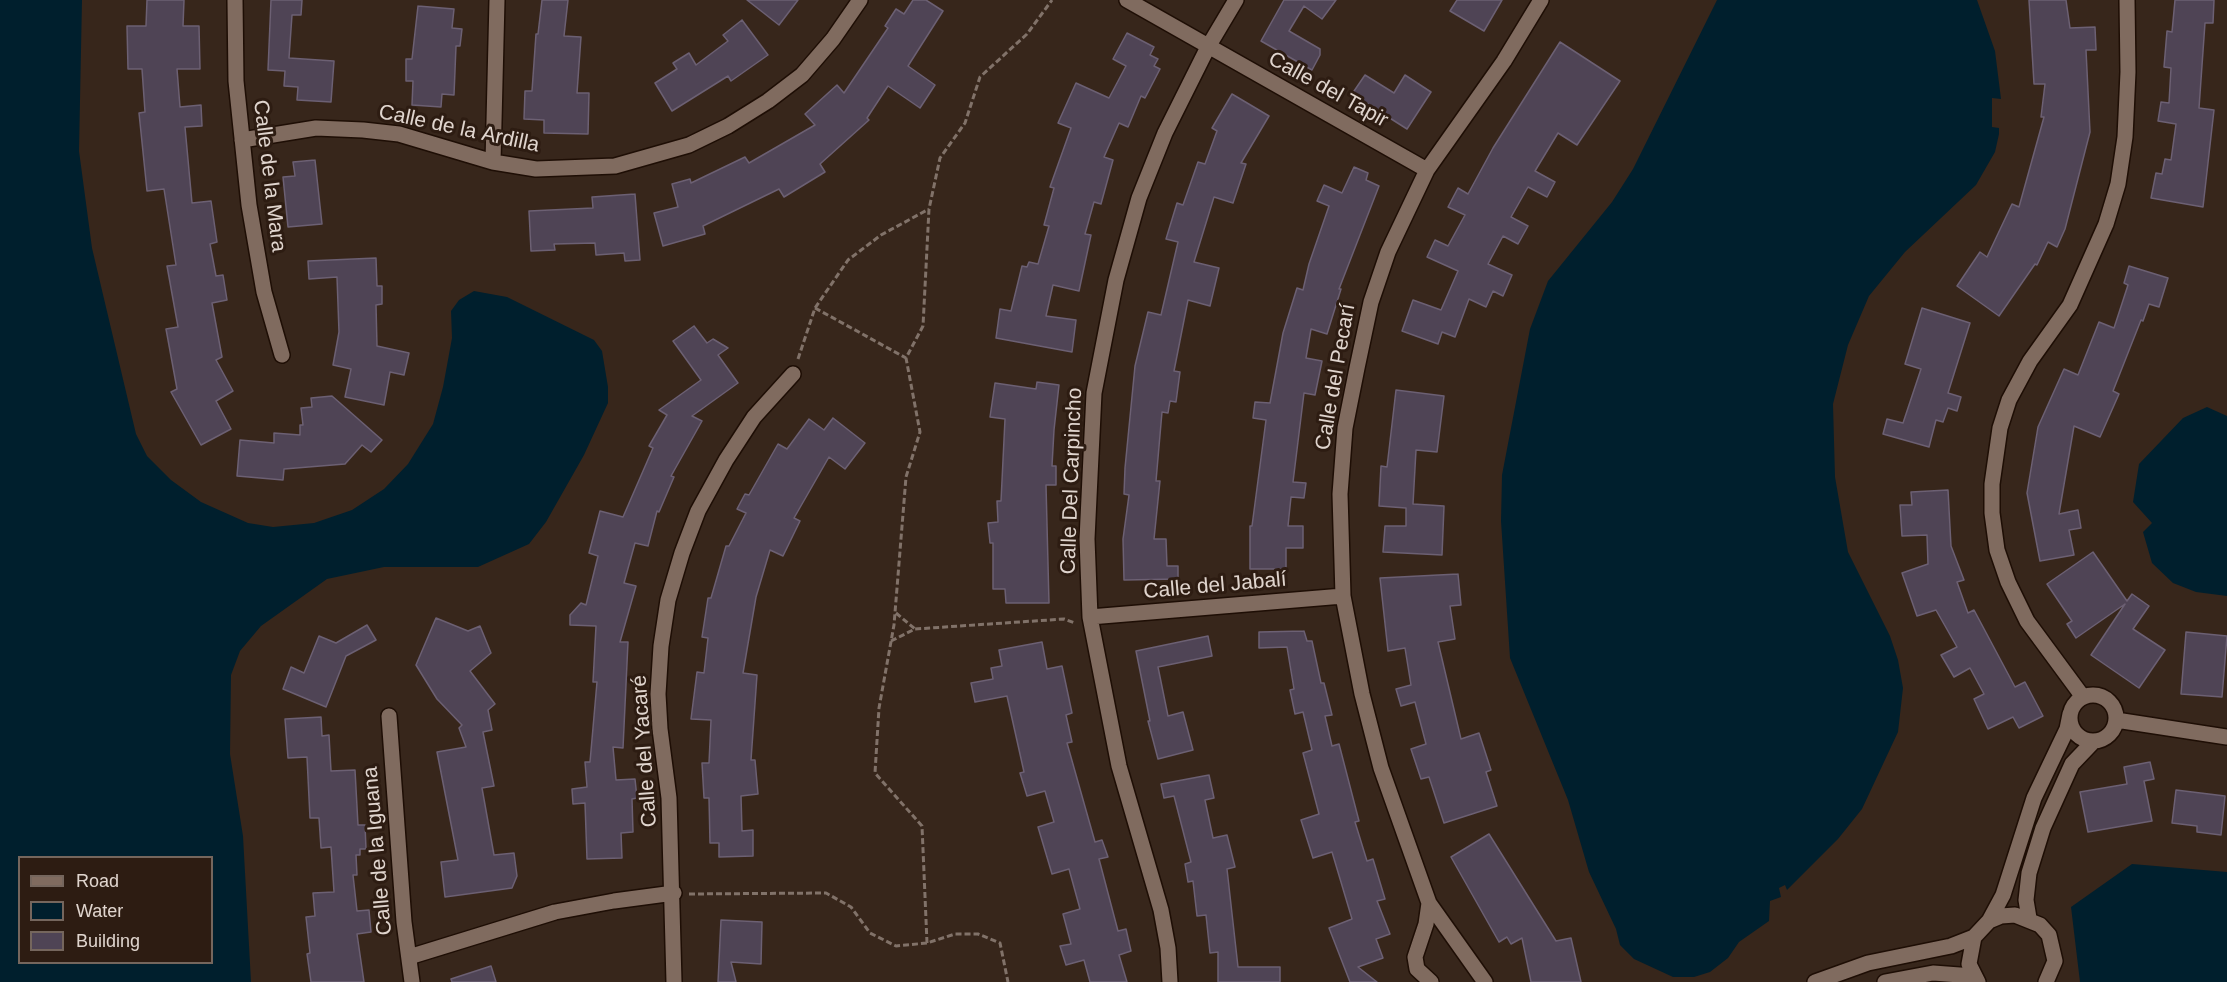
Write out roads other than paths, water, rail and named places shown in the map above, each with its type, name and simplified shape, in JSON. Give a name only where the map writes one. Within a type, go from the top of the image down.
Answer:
[{"type":"street","name":"Calle de la Mara","points":[[236,0],[236,81],[249,205],[264,292],[282,355]]},
{"type":"street","points":[[493,162],[497,0]]},
{"type":"street","name":"Calle de la Ardilla","points":[[242,140],[316,128],[363,130],[399,134],[493,162],[536,169],[615,166],[689,145],[768,101],[802,75],[833,39],[860,0]]},
{"type":"street","points":[[1127,0],[1208,47]]},
{"type":"street","name":"Calle Del Carpincho","points":[[1170,982],[1168,948],[1161,910],[1119,766],[1091,623],[1087,538],[1094,393],[1116,280],[1139,198],[1165,133],[1208,47],[1236,0]]},
{"type":"street","name":"Calle del Pecarí","points":[[1485,982],[1429,903],[1381,768],[1362,694],[1343,596],[1340,494],[1347,418],[1371,302],[1388,252],[1427,170],[1504,61],[1541,0]]},
{"type":"street","points":[[2083,697],[2027,621],[2008,582],[1997,550],[1992,513],[1992,484],[2000,428],[2008,400],[2030,361],[2070,305],[2106,224],[2118,184],[2126,137],[2127,0]]},
{"type":"street","name":"Calle del Tapir","points":[[1208,47],[1427,170]]},
{"type":"street","name":"Calle del Yacaré","points":[[674,982],[674,893],[669,798],[658,694],[661,646],[668,600],[698,511],[726,460],[754,417],[793,374]]},
{"type":"street","name":"Calle del Jabalí","points":[[1091,623],[1343,596]]},
{"type":"street","points":[[1815,982],[1868,963],[1951,946],[1974,938],[1989,921],[2003,896],[2034,798],[2067,729],[2070,714],[2077,701],[2083,697],[2096,695],[2109,701],[2116,720],[2106,737],[2094,741],[2072,764],[2043,828],[2029,873],[2026,900],[2029,918]]},
{"type":"street","points":[[2070,714],[2076,733],[2094,741]]},
{"type":"street","name":"Calle de la Iguana","points":[[389,716],[412,982]]},
{"type":"street","points":[[2116,720],[2227,737]]},
{"type":"street","points":[[409,957],[555,912],[674,893]]},
{"type":"street","points":[[1429,903],[1426,924],[1415,957],[1417,969],[1431,982]]},
{"type":"street","points":[[1989,921],[2001,916],[2015,915],[2029,918],[2049,935],[2054,948],[2055,961],[2046,982]]},
{"type":"street","points":[[1974,938],[1969,964],[1975,979]]},
{"type":"street","points":[[1885,982],[1934,973],[1975,979]]},
{"type":"water","points":[[0,0],[82,0],[79,151],[92,248],[136,434],[147,456],[171,480],[201,502],[248,523],[273,527],[314,523],[352,510],[384,489],[408,464],[433,424],[452,338],[451,311],[459,300],[474,291],[507,297],[594,340],[602,351],[608,387],[608,403],[584,455],[546,522],[529,544],[478,567],[384,567],[327,579],[261,626],[240,651],[231,675],[230,754],[243,836],[251,982],[0,982]]},
{"type":"water","points":[[1717,0],[1977,0],[1995,51],[2001,99],[1992,98],[1992,127],[1999,128],[1995,152],[1976,185],[1905,252],[1869,296],[1848,345],[1833,404],[1835,477],[1848,552],[1890,636],[1898,660],[1903,688],[1898,732],[1862,809],[1838,839],[1787,890],[1785,885],[1779,888],[1781,897],[1770,901],[1769,921],[1739,942],[1728,958],[1710,972],[1694,977],[1673,977],[1634,959],[1620,945],[1616,929],[1589,872],[1568,800],[1510,658],[1501,521],[1502,475],[1530,329],[1548,281],[1612,202],[1633,169]]},
{"type":"water","points":[[2207,407],[2227,416],[2227,596],[2196,592],[2173,583],[2152,563],[2143,532],[2152,523],[2133,502],[2139,464],[2183,418]]},
{"type":"water","points":[[2132,864],[2227,872],[2227,982],[2080,982],[2071,907]]}]
